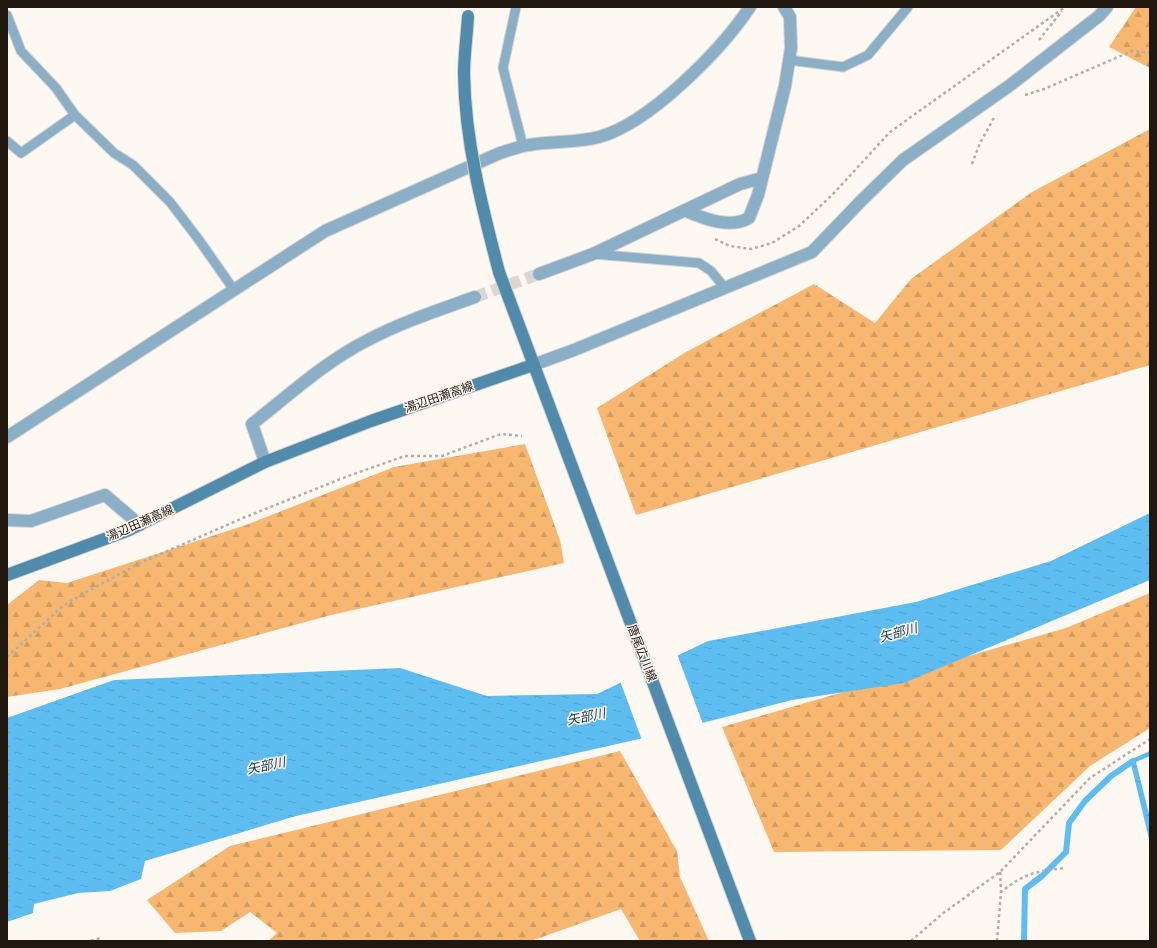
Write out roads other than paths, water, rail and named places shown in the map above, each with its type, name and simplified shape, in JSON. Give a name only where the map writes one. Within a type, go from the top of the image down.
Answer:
[{"type":"main road","points":[[469,12],[464,74],[469,138],[481,202],[499,272],[533,365]]},
{"type":"main road","name":"唐尾広川線","points":[[533,365],[750,941]]},
{"type":"main road","name":"湯辺田瀬高線","points":[[7,575],[140,525],[265,462],[371,421],[533,365]]},
{"type":"street","points":[[7,437],[325,232],[500,153],[523,146],[599,137],[634,122],[692,74],[736,28],[750,7]]},
{"type":"street","points":[[686,211],[708,220],[741,223],[749,218],[762,178],[785,86],[791,48],[790,17],[784,7]]},
{"type":"street","points":[[533,365],[574,350],[812,252],[860,201],[903,160],[1009,86],[1099,16],[1107,7]]},
{"type":"street","points":[[539,274],[593,254],[740,184],[762,178]]},
{"type":"street","points":[[265,462],[252,424],[338,358],[368,340],[420,316],[475,297]]},
{"type":"street","points":[[7,520],[31,521],[104,495],[140,525]]},
{"type":"lane","points":[[516,7],[504,68],[523,146]]},
{"type":"lane","points":[[789,60],[843,67],[868,55],[908,7]]},
{"type":"lane","points":[[7,15],[21,51],[56,88],[74,115],[114,153],[133,165],[170,202],[234,290]]},
{"type":"lane","points":[[7,141],[21,153],[74,115]]},
{"type":"lane","points":[[593,254],[699,262],[711,271],[725,288]]},
{"type":"water","name":"矢部川","points":[[1150,513],[1150,580],[904,683],[792,700],[635,740],[296,816],[145,861],[141,879],[110,891],[78,893],[34,904],[33,913],[7,922],[7,718],[114,680],[400,668],[487,696],[597,694],[708,641],[916,602],[1051,561]]},
{"type":"water","points":[[1150,751],[1150,756],[1136,762],[1150,818],[1150,843],[1131,764],[1134,758]]},
{"type":"waterway","points":[[1024,941],[1025,889],[1042,876],[1066,852],[1069,823],[1085,801],[1111,776],[1133,761]]},
{"type":"tunnel","points":[[475,297],[539,274]]}]
